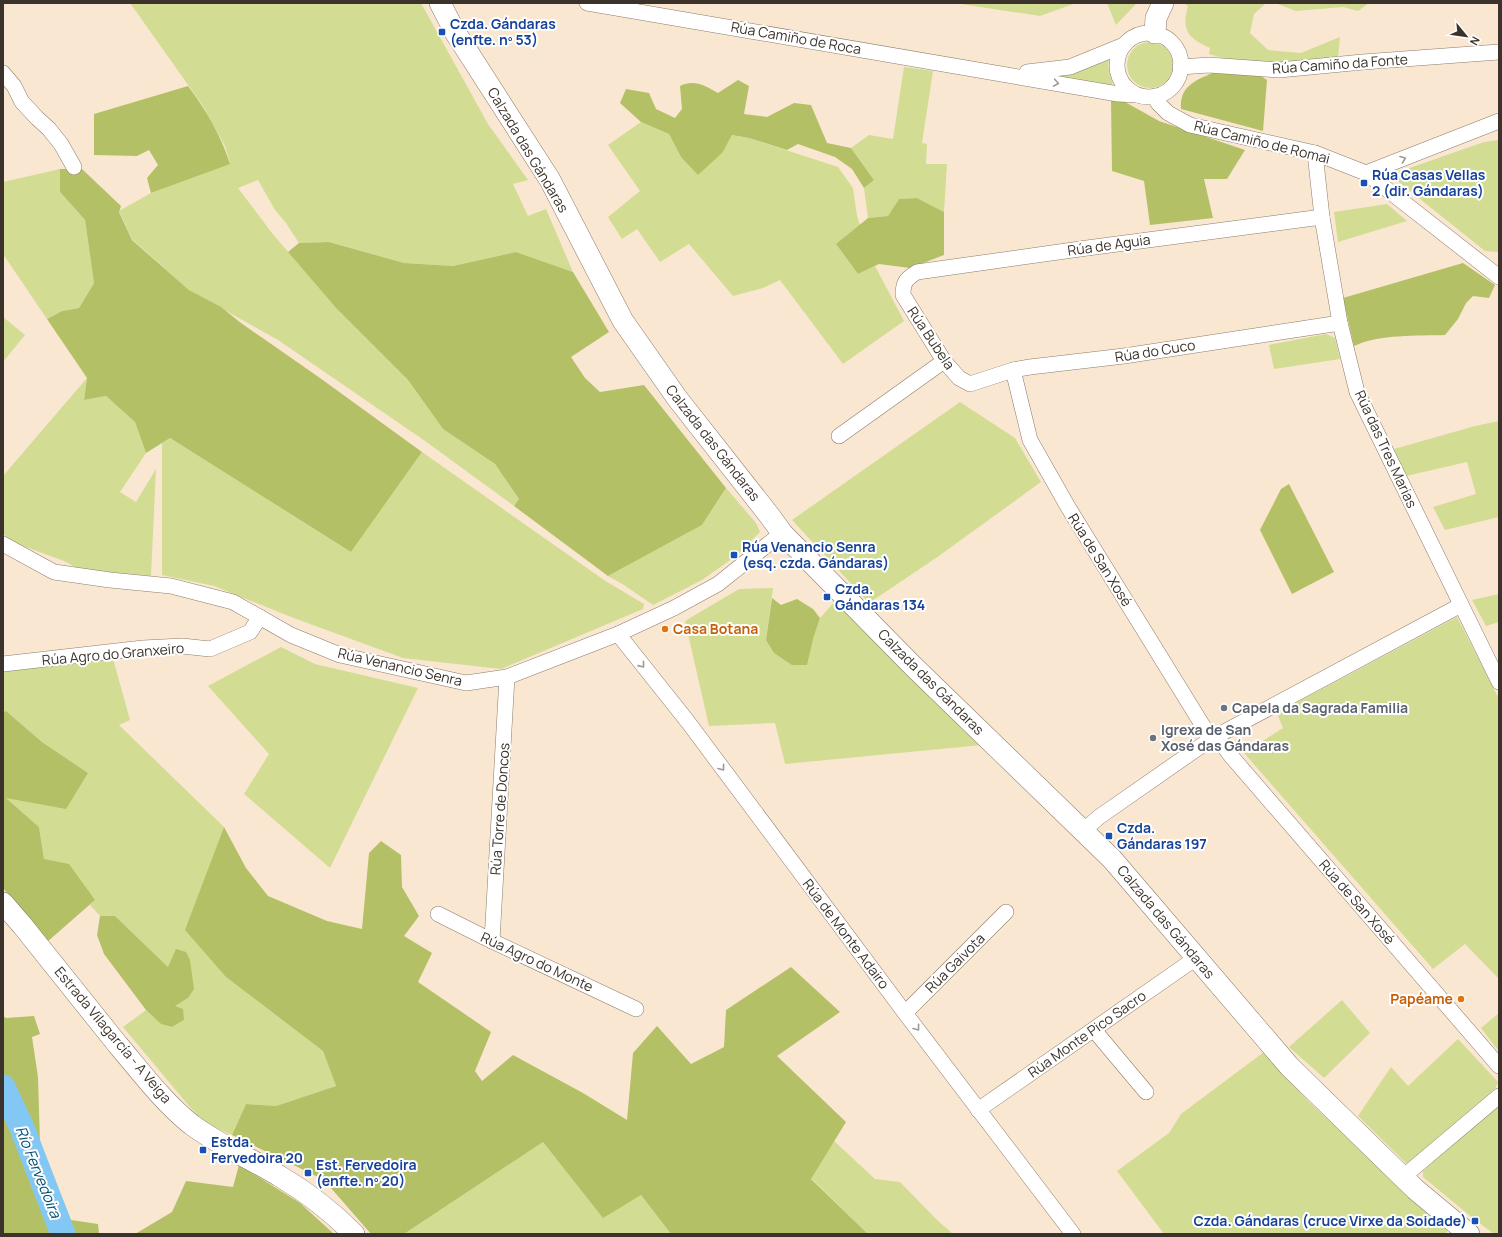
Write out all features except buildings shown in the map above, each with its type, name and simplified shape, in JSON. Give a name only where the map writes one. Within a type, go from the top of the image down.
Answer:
[{"type":"main road","name":"Calzada das Gándaras","points":[[440,3],[455,32],[550,180],[623,321],[677,398],[782,533],[914,666],[1112,859],[1288,1066],[1462,1232]]},
{"type":"main road","points":[[1155,33],[1156,18],[1163,3]]},
{"type":"main road","name":"Estrada Vilagarcía - A Veiga","points":[[3,903],[22,924],[140,1072],[168,1102],[192,1124],[212,1138],[308,1194],[329,1210],[354,1234]]},
{"type":"street","name":"Rúa Camiño de Roca","points":[[587,3],[1118,94],[1137,94]]},
{"type":"street","points":[[1155,33],[1167,39],[1176,48],[1179,54],[1180,67],[1176,80],[1172,86],[1162,94],[1146,97],[1128,90],[1118,73],[1117,63],[1119,53],[1124,44],[1140,34],[1155,33]]},
{"type":"street","name":"Rúa Camiño de Roca","points":[[1004,74],[1070,67],[1124,44]]},
{"type":"street","name":"Rúa Camiño da Fonte","points":[[1180,67],[1209,65],[1279,70],[1499,52]]},
{"type":"street","points":[[3,73],[14,86],[22,102],[49,128],[61,144],[74,167]]},
{"type":"street","name":"Rúa Camiño de Romai","points":[[1155,96],[1158,103],[1168,113],[1190,125],[1315,153],[1366,173],[1496,270]]},
{"type":"street","points":[[1366,173],[1492,127],[1499,121]]},
{"type":"street","name":"Rúa das Tres Marias","points":[[1315,153],[1322,217],[1340,323],[1357,392],[1499,682]]},
{"type":"street","name":"Rúa de Aguia","points":[[903,286],[908,278],[917,272],[1322,217]]},
{"type":"street","name":"Rúa Bubela","points":[[903,286],[903,295],[944,361],[960,378],[970,384]]},
{"type":"street","name":"Rúa do Cuco","points":[[970,384],[1013,370],[1124,356],[1340,323]]},
{"type":"street","points":[[839,436],[944,361]]},
{"type":"street","name":"Rúa de San Xosé","points":[[1013,370],[1030,440],[1068,507],[1213,738],[1231,756],[1499,1066]]},
{"type":"street","name":"Rúa Venancio Senra","points":[[3,544],[54,572],[110,580],[171,586],[233,602],[291,635],[340,655],[466,683],[507,677],[618,634],[674,608],[718,584],[782,533]]},
{"type":"street","points":[[1083,831],[1099,817],[1213,738],[1461,605]]},
{"type":"street","name":"Rúa Agro do Granxeiro","points":[[3,664],[142,648],[182,646],[210,649],[250,632],[260,617]]},
{"type":"street","name":"Rúa de Monte Adairo","points":[[618,634],[688,722],[905,1013],[1073,1234]]},
{"type":"street","name":"Rúa Torre de Doncos","points":[[492,941],[507,677]]},
{"type":"street","name":"Rúa Gaivota","points":[[905,1013],[1006,912]]},
{"type":"street","name":"Rúa Agro do Monte","points":[[438,914],[492,941],[636,1008]]},
{"type":"street","name":"Rúa Monte Pico Sacro","points":[[978,1110],[1196,958]]},
{"type":"street","points":[[1094,1030],[1146,1092]]},
{"type":"street","points":[[1403,1177],[1499,1096]]},
{"type":"green space","points":[[130,3],[421,3],[488,124],[528,180],[513,184],[528,216],[546,209],[573,272],[516,252],[453,266],[404,263],[329,242],[299,243],[286,223],[275,210],[258,180],[238,188],[272,233],[336,308],[408,380],[443,429],[495,464],[519,499],[514,506],[425,441],[278,340],[189,290],[132,239],[119,211],[151,193],[230,163],[225,146],[203,106]]},
{"type":"green space","points":[[954,3],[1076,3],[1040,16]]},
{"type":"green space","points":[[1107,3],[1137,3],[1116,25]]},
{"type":"green space","points":[[1185,3],[1266,3],[1254,14],[1250,33],[1268,50],[1301,53],[1340,37],[1338,58],[1271,63],[1240,63],[1209,54],[1210,48],[1196,41],[1188,33],[1185,22],[1188,6]]},
{"type":"green space","points":[[1275,3],[1369,3],[1358,11],[1343,7],[1296,11]]},
{"type":"green space","points":[[1146,42],[1154,42],[1163,46],[1169,52],[1173,65],[1169,78],[1163,84],[1154,88],[1146,88],[1137,84],[1131,78],[1127,69],[1127,61],[1131,52],[1137,46]]},
{"type":"green space","points":[[1108,57],[1109,71],[1114,88],[1053,78]]},
{"type":"green space","points":[[904,67],[933,71],[922,143],[927,144],[926,164],[947,164],[944,212],[917,198],[899,199],[888,216],[868,218],[864,188],[874,180],[851,148],[869,135],[893,139]]},
{"type":"green space","points":[[1213,73],[1261,76],[1267,80],[1263,131],[1181,109],[1183,95],[1190,85],[1200,78]]},
{"type":"green space","points":[[738,80],[749,86],[744,114],[767,117],[794,103],[811,105],[827,143],[851,148],[874,180],[864,188],[852,169],[835,157],[798,144],[787,150],[749,138],[732,135],[723,152],[698,175],[681,157],[669,134],[641,122],[620,103],[626,89],[649,93],[656,109],[675,118],[682,109],[680,86],[695,83],[718,93]]},
{"type":"green space","points":[[188,86],[212,123],[230,164],[151,193],[147,178],[158,165],[149,150],[137,156],[94,155],[94,114]]},
{"type":"green space","points":[[1111,100],[1125,102],[1159,121],[1245,150],[1227,179],[1204,179],[1213,218],[1150,225],[1144,181],[1112,171]]},
{"type":"green space","points":[[641,122],[669,134],[681,157],[723,152],[732,135],[749,138],[838,167],[853,188],[857,216],[860,225],[836,244],[858,274],[875,266],[904,321],[843,364],[780,280],[763,288],[733,296],[689,244],[660,262],[637,229],[622,239],[608,217],[640,191],[608,145]]},
{"type":"green space","points":[[1499,140],[1499,252],[1485,251],[1395,179],[1398,172],[1484,142]]},
{"type":"green space","points":[[60,169],[60,192],[85,220],[94,283],[79,308],[62,311],[47,319],[3,254],[3,182]]},
{"type":"green space","points":[[60,169],[82,169],[121,206],[119,212],[132,240],[189,290],[221,307],[241,323],[422,452],[351,552],[170,438],[146,453],[135,422],[106,396],[84,400],[87,378],[47,319],[62,311],[79,308],[94,283],[85,220],[60,192]]},
{"type":"green space","points":[[917,198],[944,212],[944,255],[910,268],[879,264],[858,274],[836,244],[868,218],[888,216],[899,199]]},
{"type":"green space","points":[[1387,204],[1407,221],[1338,242],[1334,212]]},
{"type":"green space","points":[[329,242],[404,263],[453,266],[516,252],[573,272],[609,332],[571,357],[585,378],[600,392],[644,385],[726,488],[702,525],[608,576],[514,506],[519,499],[495,464],[443,429],[408,380],[336,308],[288,252],[299,243]]},
{"type":"green space","points":[[1463,263],[1495,285],[1489,298],[1473,296],[1466,303],[1458,319],[1445,335],[1375,339],[1354,346],[1343,298]]},
{"type":"green space","points":[[3,317],[25,335],[3,362]]},
{"type":"green space","points":[[1326,334],[1335,338],[1340,359],[1274,369],[1269,345]]},
{"type":"green space","points":[[87,378],[84,400],[106,396],[135,422],[146,453],[120,492],[136,502],[156,469],[151,576],[79,569],[64,561],[15,543],[3,534],[3,476]]},
{"type":"green space","points":[[960,402],[1015,438],[1041,482],[936,558],[869,603],[792,520]]},
{"type":"green space","points":[[1499,421],[1499,517],[1445,530],[1433,507],[1476,494],[1467,462],[1406,476],[1394,449],[1475,426]]},
{"type":"green space","points":[[170,438],[351,552],[422,452],[604,580],[644,604],[643,609],[501,669],[403,658],[291,617],[214,586],[162,575],[162,443]]},
{"type":"green space","points":[[1289,484],[1334,572],[1292,594],[1260,530],[1281,489]]},
{"type":"green space","points":[[726,488],[756,523],[760,532],[736,556],[702,580],[653,605],[608,576],[702,525]]},
{"type":"green space","points":[[773,588],[766,640],[813,639],[820,618],[837,599],[982,745],[785,764],[775,723],[709,726],[685,621],[739,589]]},
{"type":"green space","points":[[1499,594],[1499,622],[1486,626],[1472,600]]},
{"type":"green space","points":[[772,598],[781,605],[797,599],[813,609],[820,618],[807,665],[792,665],[774,653],[766,640]]},
{"type":"green space","points":[[1457,617],[1499,699],[1498,978],[1465,944],[1433,969],[1244,753],[1283,728],[1277,713]]},
{"type":"green space","points":[[281,647],[315,664],[418,688],[330,868],[244,794],[269,754],[208,686]]},
{"type":"green space","points":[[112,655],[130,720],[119,725],[224,827],[197,903],[226,977],[323,1051],[336,1086],[276,1106],[246,1104],[232,1135],[205,1123],[123,1027],[146,1010],[161,1024],[172,1027],[184,1020],[174,1006],[188,998],[168,967],[115,916],[100,916],[90,905],[95,900],[44,859],[39,827],[5,797],[88,773],[42,742],[6,711],[3,712],[3,672]]},
{"type":"green space","points":[[6,711],[42,742],[88,773],[66,809],[6,798],[39,827],[44,859],[69,864],[95,900],[47,942],[3,888],[3,712]]},
{"type":"green space","points":[[224,827],[246,868],[268,896],[327,921],[362,929],[369,853],[381,841],[401,855],[402,887],[419,916],[404,936],[432,953],[418,982],[491,1032],[475,1071],[482,1081],[513,1055],[583,1093],[627,1120],[633,1053],[657,1026],[691,1064],[724,1047],[726,1010],[791,967],[840,1012],[777,1056],[846,1122],[811,1179],[868,1234],[671,1234],[641,1195],[603,1218],[543,1142],[404,1234],[371,1234],[324,1180],[232,1135],[246,1104],[276,1106],[336,1086],[323,1051],[226,977],[185,930]]},
{"type":"green space","points":[[100,916],[115,916],[168,967],[176,949],[186,952],[190,960],[194,989],[188,998],[175,1006],[183,1009],[184,1020],[172,1027],[161,1024],[146,1010],[104,954],[97,935]]},
{"type":"green space","points":[[1342,1000],[1370,1033],[1324,1078],[1289,1047]]},
{"type":"green space","points":[[1499,1013],[1499,1048],[1497,1049],[1481,1028]]},
{"type":"green space","points":[[3,1016],[6,1018],[34,1016],[40,1034],[32,1037],[38,1077],[40,1143],[71,1220],[98,1224],[99,1234],[3,1234]]},
{"type":"green space","points":[[1458,1039],[1498,1082],[1495,1089],[1407,1164],[1358,1116],[1391,1067],[1408,1086]]},
{"type":"green space","points":[[1264,1052],[1309,1102],[1448,1231],[1444,1234],[1164,1234],[1117,1171],[1169,1133],[1181,1114]]},
{"type":"green space","points":[[1499,1104],[1499,1234],[1494,1234],[1423,1177],[1423,1171]]},
{"type":"green space","points":[[834,1141],[875,1179],[900,1182],[938,1221],[953,1234],[868,1234],[811,1178]]},
{"type":"green space","points":[[543,1142],[603,1217],[641,1195],[671,1234],[404,1234]]},
{"type":"green space","points":[[239,1165],[300,1203],[334,1234],[135,1234],[172,1212],[186,1181],[233,1187]]},
{"type":"waterway","name":"Río Fervedoira","points":[[3,1087],[22,1128],[63,1234]]},
{"type":"place","name":"Czda. Gándaras (enfte. nº 53)","points":[[442,32]]},
{"type":"place","name":"Rúa Casas Vellas 2 (dir. Gándaras)","points":[[1364,183]]},
{"type":"place","name":"Rúa Venancio Senra (esq. czda. Gándaras)","points":[[734,555]]},
{"type":"place","name":"Czda. Gándaras 134","points":[[827,597]]},
{"type":"place","name":"Casa Botana","points":[[665,629]]},
{"type":"place","name":"Capela da Sagrada Familia","points":[[1224,708]]},
{"type":"place","name":"Igrexa de San Xosé das Gándaras","points":[[1153,738]]},
{"type":"place","name":"Czda. Gándaras 197","points":[[1109,836]]},
{"type":"place","name":"Papéame","points":[[1461,999]]},
{"type":"place","name":"Estda. Fervedoira 20","points":[[203,1150]]},
{"type":"place","name":"Est. Fervedoira (enfte. nº 20)","points":[[308,1173]]},
{"type":"place","name":"Czda. Gándaras (cruce Virxe da Soidade)","points":[[1475,1221]]}]
